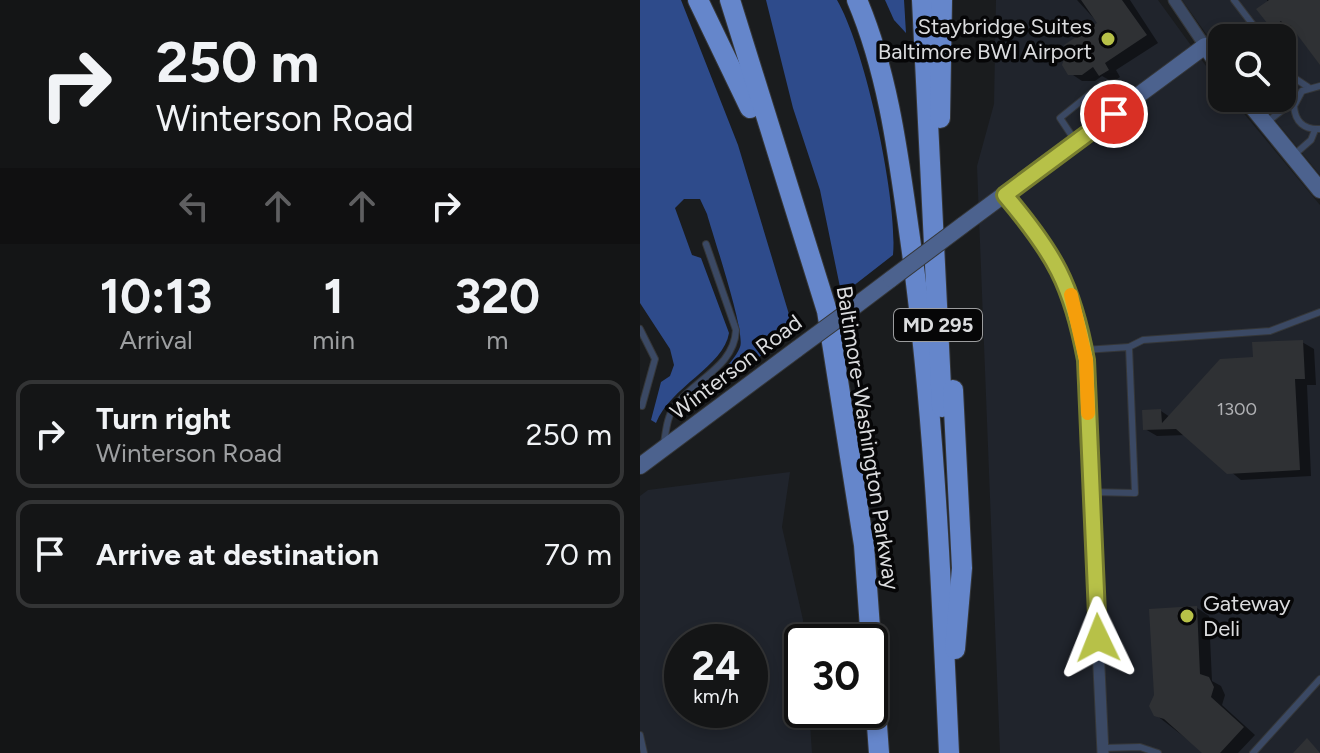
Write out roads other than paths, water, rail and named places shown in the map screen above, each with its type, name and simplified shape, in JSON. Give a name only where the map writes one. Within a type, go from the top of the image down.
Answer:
[{"type":"highway","points":[[698,0],[743,89],[768,156],[835,367]]},
{"type":"highway","name":"Baltimore-Washington Parkway","points":[[730,0],[813,255],[827,311],[864,545],[879,753]]},
{"type":"highway","points":[[857,0],[877,58],[894,131],[919,297],[932,438],[949,753]]},
{"type":"highway","name":"MD 295","points":[[922,0],[960,753]]},
{"type":"highway","points":[[942,0],[941,138],[962,568],[955,649]]},
{"type":"street","points":[[1174,0],[1208,50]]},
{"type":"street","name":"Winterson Road","points":[[640,466],[1205,46]]},
{"type":"street","points":[[1256,112],[1320,190]]},
{"type":"street","points":[[1005,195],[1053,256],[1069,288],[1084,350],[1102,751]]},
{"type":"lane","points":[[1234,0],[1252,24]]},
{"type":"lane","points":[[1296,79],[1308,87]]},
{"type":"lane","points":[[1076,142],[1060,118],[1109,81],[1123,88],[1133,99]]},
{"type":"lane","points":[[1296,100],[1308,87],[1320,86]]},
{"type":"lane","points":[[1296,88],[1298,95]]},
{"type":"lane","points":[[1265,123],[1280,112]]},
{"type":"lane","points":[[1293,157],[1318,130],[1300,123],[1296,112]]},
{"type":"lane","points":[[662,450],[674,407],[728,356],[735,344],[736,330],[706,244]]},
{"type":"lane","points":[[1084,350],[1129,347],[1143,340],[1270,331],[1305,321],[1320,312]]},
{"type":"lane","points":[[640,329],[655,359],[640,415]]},
{"type":"lane","points":[[1092,492],[1135,493],[1129,347]]},
{"type":"lane","points":[[1253,753],[1320,679]]},
{"type":"lane","points":[[640,735],[644,753]]},
{"type":"lane","points":[[1102,751],[1140,747],[1158,753]]},
{"type":"place","name":"Staybridge Suites Baltimore BWI Airport","points":[[1108,39]]},
{"type":"place","name":"Gateway Deli","points":[[1187,616]]}]
